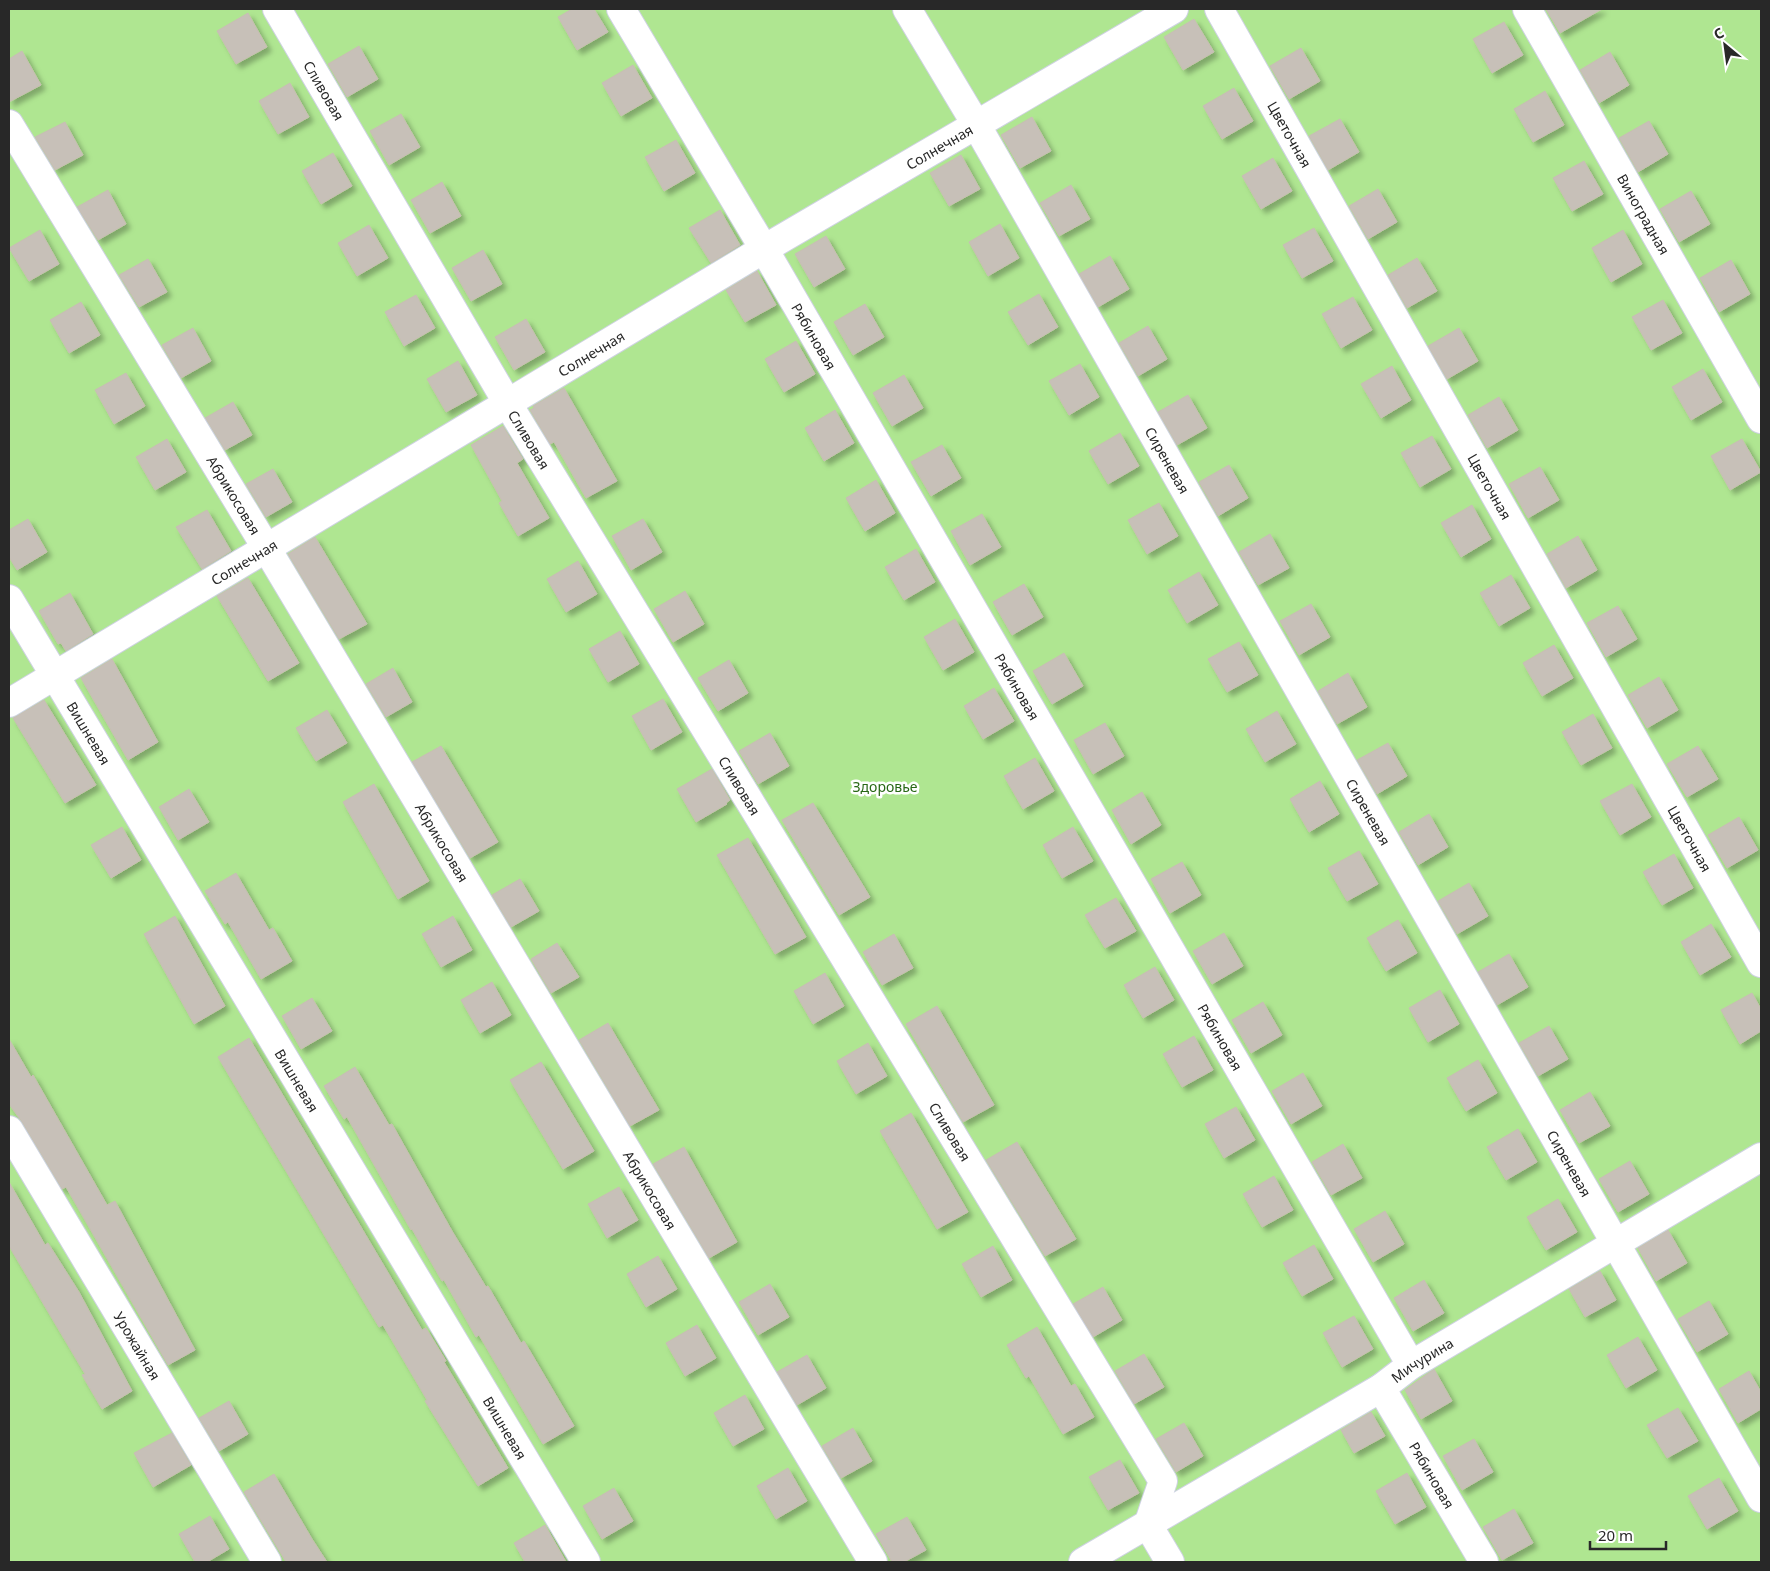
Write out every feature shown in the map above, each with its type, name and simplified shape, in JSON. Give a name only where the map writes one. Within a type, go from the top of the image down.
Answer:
[{"type":"street","name":"Сливовая","points":[[277,9],[508,404],[1162,1481],[1148,1525]]},
{"type":"street","name":"Рябиновая","points":[[621,9],[764,250],[1411,1365]]},
{"type":"street","name":"Сиреневая","points":[[907,9],[977,126],[1761,1498]]},
{"type":"street","name":"Солнечная","points":[[9,703],[764,250],[1174,9]]},
{"type":"street","name":"Цветочная","points":[[1219,9],[1761,963]]},
{"type":"street","name":"Виноградная","points":[[1527,9],[1761,419]]},
{"type":"street","name":"Абрикосовая","points":[[9,124],[267,549],[873,1562]]},
{"type":"street","name":"Вишневая","points":[[9,599],[586,1562]]},
{"type":"street","name":"Урожайная","points":[[9,1130],[267,1562]]},
{"type":"street","name":"Мичурина","points":[[1083,1562],[1381,1388],[1411,1365],[1761,1157]]},
{"type":"street","name":"Рябиновая","points":[[1381,1388],[1484,1562]]},
{"type":"street","points":[[1148,1525],[1170,1562]]},
{"type":"green space","name":"Здоровье","points":[[9,9],[1761,9],[1761,1562],[9,1562]]},
{"type":"building","points":[[572,9],[594,9],[608,32],[577,50],[558,17]]},
{"type":"building","points":[[1546,9],[1602,9],[1560,33]]},
{"type":"building","points":[[248,13],[267,47],[236,64],[217,31]]},
{"type":"building","points":[[1194,19],[1214,52],[1183,70],[1164,37]]},
{"type":"building","points":[[1504,22],[1523,55],[1492,73],[1473,39]]},
{"type":"building","points":[[359,46],[378,79],[347,97],[328,64]]},
{"type":"building","points":[[1301,48],[1320,81],[1289,99],[1270,66]]},
{"type":"building","points":[[22,51],[41,85],[9,102],[9,59]]},
{"type":"building","points":[[1610,52],[1629,85],[1599,103],[1580,70]]},
{"type":"building","points":[[633,65],[652,98],[621,116],[602,83]]},
{"type":"building","points":[[290,83],[309,117],[278,134],[259,101]]},
{"type":"building","points":[[1234,88],[1253,121],[1222,139],[1203,106]]},
{"type":"building","points":[[1545,91],[1564,125],[1533,142],[1514,109]]},
{"type":"building","points":[[401,114],[420,147],[389,165],[370,131]]},
{"type":"building","points":[[1032,117],[1051,151],[1020,168],[1001,135]]},
{"type":"building","points":[[1340,119],[1359,152],[1328,170],[1309,136]]},
{"type":"building","points":[[1649,121],[1668,154],[1638,172],[1619,138]]},
{"type":"building","points":[[65,122],[83,155],[55,170],[35,137]]},
{"type":"building","points":[[676,140],[695,173],[664,191],[645,157]]},
{"type":"building","points":[[333,153],[352,186],[321,204],[302,171]]},
{"type":"building","points":[[961,155],[980,189],[949,206],[930,173]]},
{"type":"building","points":[[1273,158],[1292,191],[1261,209],[1242,176]]},
{"type":"building","points":[[1584,161],[1603,194],[1572,211],[1553,178]]},
{"type":"building","points":[[442,182],[461,216],[430,233],[411,200]]},
{"type":"building","points":[[1071,185],[1090,219],[1059,236],[1040,203]]},
{"type":"building","points":[[1378,189],[1397,222],[1368,239],[1349,206]]},
{"type":"building","points":[[108,190],[126,224],[98,240],[77,207]]},
{"type":"building","points":[[1691,191],[1710,224],[1679,242],[1660,209]]},
{"type":"building","points":[[720,210],[740,245],[711,263],[689,228]]},
{"type":"building","points":[[1000,224],[1019,258],[988,276],[969,242]]},
{"type":"building","points":[[369,225],[388,258],[357,276],[338,243]]},
{"type":"building","points":[[1314,228],[1333,261],[1302,278],[1283,245]]},
{"type":"building","points":[[40,230],[59,264],[29,281],[9,248]]},
{"type":"building","points":[[1623,230],[1642,264],[1611,282],[1592,248]]},
{"type":"building","points":[[826,236],[845,269],[814,287],[795,254]]},
{"type":"building","points":[[483,250],[502,284],[471,301],[452,268]]},
{"type":"building","points":[[1110,256],[1129,289],[1098,307],[1079,274]]},
{"type":"building","points":[[1417,258],[1437,291],[1407,308],[1388,275]]},
{"type":"building","points":[[148,259],[167,292],[139,307],[119,275]]},
{"type":"building","points":[[1731,260],[1750,294],[1719,312],[1700,278]]},
{"type":"building","points":[[757,271],[776,305],[745,322],[726,290]]},
{"type":"building","points":[[1039,294],[1058,327],[1028,345],[1008,312]]},
{"type":"building","points":[[416,295],[435,328],[404,346],[385,312]]},
{"type":"building","points":[[1353,297],[1372,330],[1341,348],[1322,314]]},
{"type":"building","points":[[1663,300],[1682,333],[1651,350],[1632,317]]},
{"type":"building","points":[[81,302],[100,335],[69,353],[50,320]]},
{"type":"building","points":[[865,304],[884,337],[853,355],[834,322]]},
{"type":"building","points":[[526,319],[545,352],[514,370],[495,337]]},
{"type":"building","points":[[1148,326],[1167,359],[1138,376],[1119,343]]},
{"type":"building","points":[[193,328],[211,361],[181,378],[162,345]]},
{"type":"building","points":[[1459,328],[1478,361],[1447,379],[1428,346]]},
{"type":"building","points":[[796,341],[815,374],[784,392],[765,359]]},
{"type":"building","points":[[458,361],[477,395],[446,412],[427,379]]},
{"type":"building","points":[[1080,364],[1099,397],[1069,415],[1049,381]]},
{"type":"building","points":[[1392,366],[1411,400],[1381,418],[1361,384]]},
{"type":"building","points":[[1703,369],[1722,402],[1691,420],[1672,387]]},
{"type":"building","points":[[126,373],[145,406],[114,424],[95,390]]},
{"type":"building","points":[[904,375],[923,408],[892,426],[873,393]]},
{"type":"building","points":[[564,388],[617,481],[586,498],[554,442],[550,444],[530,410],[534,408],[533,406]]},
{"type":"building","points":[[1188,395],[1207,428],[1177,445],[1158,412]]},
{"type":"building","points":[[1499,397],[1518,430],[1487,448],[1468,415]]},
{"type":"building","points":[[233,402],[252,435],[225,450],[205,418]]},
{"type":"building","points":[[835,410],[854,443],[824,461],[805,428]]},
{"type":"building","points":[[503,426],[523,459],[517,463],[549,518],[518,536],[499,503],[502,501],[471,445]]},
{"type":"building","points":[[1120,433],[1139,466],[1108,484],[1089,451]]},
{"type":"building","points":[[1432,436],[1451,469],[1420,487],[1401,453]]},
{"type":"building","points":[[167,439],[186,472],[155,490],[136,457]]},
{"type":"building","points":[[1742,439],[1761,472],[1730,490],[1711,456]]},
{"type":"building","points":[[942,445],[961,478],[931,496],[911,462]]},
{"type":"building","points":[[1229,465],[1248,498],[1218,516],[1199,482]]},
{"type":"building","points":[[1540,467],[1559,500],[1528,518],[1509,484]]},
{"type":"building","points":[[273,469],[292,502],[266,517],[246,484]]},
{"type":"building","points":[[876,480],[895,513],[865,531],[846,498]]},
{"type":"building","points":[[1159,503],[1178,536],[1147,554],[1128,520]]},
{"type":"building","points":[[1472,505],[1491,539],[1461,557],[1441,523]]},
{"type":"building","points":[[207,510],[231,551],[202,569],[176,527]]},
{"type":"building","points":[[982,514],[1001,547],[970,565],[951,531]]},
{"type":"building","points":[[28,519],[47,552],[17,570],[9,557],[9,530]]},
{"type":"building","points":[[643,519],[662,552],[631,570],[612,536]]},
{"type":"building","points":[[1270,534],[1289,568],[1258,585],[1239,552]]},
{"type":"building","points":[[1578,536],[1597,570],[1566,588],[1547,554]]},
{"type":"building","points":[[315,537],[367,624],[339,639],[288,554]]},
{"type":"building","points":[[916,549],[935,582],[904,600],[885,567]]},
{"type":"building","points":[[578,561],[597,594],[566,612],[547,579]]},
{"type":"building","points":[[1199,572],[1218,605],[1187,623],[1168,590]]},
{"type":"building","points":[[1511,575],[1530,608],[1499,626],[1480,593]]},
{"type":"building","points":[[248,578],[299,663],[268,681],[217,596]]},
{"type":"building","points":[[1024,584],[1043,617],[1012,635],[993,602]]},
{"type":"building","points":[[685,591],[704,624],[673,642],[654,609]]},
{"type":"building","points":[[70,593],[93,634],[66,651],[61,643],[58,644],[39,611]]},
{"type":"building","points":[[1311,604],[1330,637],[1299,655],[1280,621]]},
{"type":"building","points":[[1618,606],[1637,639],[1606,657],[1587,623]]},
{"type":"building","points":[[955,619],[974,652],[943,670],[924,637]]},
{"type":"building","points":[[620,631],[639,664],[608,682],[589,649]]},
{"type":"building","points":[[1239,642],[1258,675],[1227,692],[1208,659]]},
{"type":"building","points":[[1554,645],[1573,678],[1542,696],[1523,663]]},
{"type":"building","points":[[1064,653],[1083,686],[1052,704],[1033,671]]},
{"type":"building","points":[[112,659],[158,742],[128,760],[81,678]]},
{"type":"building","points":[[729,660],[748,693],[718,711],[698,678]]},
{"type":"building","points":[[393,668],[412,702],[386,717],[366,684]]},
{"type":"building","points":[[1348,673],[1367,707],[1337,724],[1318,691]]},
{"type":"building","points":[[1659,677],[1678,710],[1647,728],[1628,695]]},
{"type":"building","points":[[994,688],[1014,721],[983,739],[964,706]]},
{"type":"building","points":[[663,699],[682,732],[651,750],[632,716]]},
{"type":"building","points":[[44,700],[96,785],[65,803],[13,718]]},
{"type":"building","points":[[327,710],[347,743],[316,761],[296,728]]},
{"type":"building","points":[[1277,711],[1296,744],[1265,762],[1246,729]]},
{"type":"building","points":[[1593,714],[1612,748],[1581,765],[1562,732]]},
{"type":"building","points":[[1105,723],[1124,756],[1093,774],[1074,740]]},
{"type":"building","points":[[770,733],[789,766],[758,784],[739,751]]},
{"type":"building","points":[[1388,743],[1407,776],[1377,794],[1357,760]]},
{"type":"building","points":[[441,746],[498,842],[470,858],[412,762]]},
{"type":"building","points":[[1698,746],[1718,779],[1687,797],[1667,764]]},
{"type":"building","points":[[1035,758],[1054,791],[1023,809],[1004,776]]},
{"type":"building","points":[[712,769],[730,800],[727,804],[696,822],[677,789]]},
{"type":"building","points":[[1320,781],[1339,814],[1309,832],[1290,799]]},
{"type":"building","points":[[374,784],[429,881],[398,899],[343,802]]},
{"type":"building","points":[[1632,784],[1651,817],[1620,835],[1600,801]]},
{"type":"building","points":[[189,789],[209,822],[178,840],[159,807]]},
{"type":"building","points":[[1142,792],[1161,825],[1131,844],[1112,810]]},
{"type":"building","points":[[813,803],[870,897],[839,915],[782,820]]},
{"type":"building","points":[[1429,814],[1448,847],[1418,865],[1399,832]]},
{"type":"building","points":[[1739,817],[1758,850],[1727,868],[1708,835]]},
{"type":"building","points":[[122,827],[141,860],[111,878],[91,845]]},
{"type":"building","points":[[1073,827],[1093,861],[1062,878],[1043,845]]},
{"type":"building","points":[[748,838],[806,937],[775,954],[717,855]]},
{"type":"building","points":[[1359,851],[1378,884],[1347,901],[1328,868]]},
{"type":"building","points":[[1674,854],[1693,888],[1662,905],[1643,872]]},
{"type":"building","points":[[1182,862],[1201,895],[1170,913],[1151,879]]},
{"type":"building","points":[[236,873],[269,930],[273,928],[292,961],[261,979],[228,922],[225,924],[205,891]]},
{"type":"building","points":[[520,879],[539,911],[511,927],[492,895]]},
{"type":"building","points":[[1469,883],[1488,916],[1457,934],[1438,901]]},
{"type":"building","points":[[1116,898],[1136,931],[1105,948],[1085,915]]},
{"type":"building","points":[[175,916],[225,1006],[194,1024],[144,934]]},
{"type":"building","points":[[453,916],[472,950],[441,967],[422,934]]},
{"type":"building","points":[[1398,920],[1417,953],[1386,971],[1367,938]]},
{"type":"building","points":[[1711,924],[1731,957],[1700,975],[1681,942]]},
{"type":"building","points":[[1224,933],[1243,966],[1212,984],[1193,951]]},
{"type":"building","points":[[894,934],[913,968],[882,985],[863,952]]},
{"type":"building","points":[[557,943],[579,977],[551,993],[531,959]]},
{"type":"building","points":[[1509,954],[1528,987],[1497,1005],[1478,972]]},
{"type":"building","points":[[1155,967],[1174,1000],[1143,1018],[1124,985]]},
{"type":"building","points":[[825,973],[844,1006],[813,1024],[794,991]]},
{"type":"building","points":[[492,982],[511,1015],[480,1033],[461,1000]]},
{"type":"building","points":[[1440,990],[1459,1024],[1428,1042],[1409,1008]]},
{"type":"building","points":[[1752,993],[1761,1009],[1761,1031],[1740,1044],[1721,1010]]},
{"type":"building","points":[[312,998],[332,1031],[301,1049],[282,1016]]},
{"type":"building","points":[[1263,1002],[1282,1035],[1251,1053],[1232,1020]]},
{"type":"building","points":[[937,1006],[994,1105],[963,1122],[906,1024]]},
{"type":"building","points":[[608,1023],[659,1110],[630,1126],[579,1040]]},
{"type":"building","points":[[1549,1026],[1568,1059],[1538,1076],[1519,1043]]},
{"type":"building","points":[[1194,1036],[1213,1070],[1182,1087],[1163,1054]]},
{"type":"building","points":[[249,1038],[422,1330],[426,1328],[446,1361],[444,1362],[508,1468],[478,1486],[425,1401],[427,1400],[383,1325],[379,1327],[218,1057]]},
{"type":"building","points":[[9,1039],[31,1077],[33,1075],[107,1205],[115,1201],[195,1350],[168,1365],[66,1187],[62,1189],[22,1122],[9,1104]]},
{"type":"building","points":[[868,1043],[887,1076],[856,1094],[837,1061]]},
{"type":"building","points":[[1478,1060],[1497,1093],[1466,1111],[1447,1078]]},
{"type":"building","points":[[541,1062],[594,1151],[563,1169],[510,1080]]},
{"type":"building","points":[[355,1067],[389,1125],[392,1124],[486,1287],[488,1286],[521,1343],[524,1341],[574,1426],[543,1444],[479,1335],[476,1337],[444,1280],[442,1281],[411,1230],[347,1117],[344,1119],[324,1086]]},
{"type":"building","points":[[1303,1073],[1322,1106],[1291,1124],[1272,1091]]},
{"type":"building","points":[[1590,1092],[1610,1126],[1579,1143],[1560,1110]]},
{"type":"building","points":[[1236,1107],[1255,1140],[1224,1158],[1205,1124]]},
{"type":"building","points":[[911,1113],[968,1212],[937,1229],[880,1131]]},
{"type":"building","points":[[1518,1129],[1537,1162],[1506,1180],[1487,1147]]},
{"type":"building","points":[[1017,1142],[1076,1239],[1045,1256],[986,1160]]},
{"type":"building","points":[[1343,1144],[1362,1178],[1331,1195],[1312,1162]]},
{"type":"building","points":[[684,1147],[737,1242],[709,1258],[653,1164]]},
{"type":"building","points":[[1630,1161],[1649,1194],[1618,1212],[1599,1179]]},
{"type":"building","points":[[1274,1176],[1293,1210],[1262,1227],[1243,1194]]},
{"type":"building","points":[[9,1182],[45,1245],[48,1243],[79,1292],[132,1391],[102,1409],[82,1375],[85,1374],[9,1246]]},
{"type":"building","points":[[619,1187],[638,1220],[607,1238],[588,1204]]},
{"type":"building","points":[[1558,1199],[1577,1232],[1546,1250],[1527,1217]]},
{"type":"building","points":[[1385,1211],[1404,1244],[1373,1262],[1354,1229]]},
{"type":"building","points":[[1668,1230],[1687,1263],[1656,1281],[1638,1248]]},
{"type":"building","points":[[1314,1245],[1333,1279],[1302,1296],[1283,1263]]},
{"type":"building","points":[[993,1246],[1012,1280],[981,1297],[962,1264]]},
{"type":"building","points":[[658,1256],[677,1289],[646,1307],[627,1274]]},
{"type":"building","points":[[1600,1271],[1616,1300],[1585,1317],[1569,1289]]},
{"type":"building","points":[[1424,1280],[1444,1313],[1413,1331],[1394,1298]]},
{"type":"building","points":[[770,1284],[789,1317],[758,1335],[739,1302]]},
{"type":"building","points":[[1103,1287],[1122,1320],[1093,1337],[1073,1304]]},
{"type":"building","points":[[1709,1301],[1728,1334],[1697,1352],[1678,1319]]},
{"type":"building","points":[[1354,1316],[1373,1349],[1342,1367],[1323,1333]]},
{"type":"building","points":[[697,1325],[716,1358],[685,1376],[666,1343]]},
{"type":"building","points":[[1037,1327],[1071,1386],[1075,1384],[1094,1417],[1063,1434],[1029,1376],[1026,1378],[1007,1345]]},
{"type":"building","points":[[1638,1337],[1657,1370],[1626,1388],[1607,1355]]},
{"type":"building","points":[[1144,1354],[1164,1387],[1134,1404],[1115,1371]]},
{"type":"building","points":[[807,1355],[826,1388],[797,1405],[777,1372]]},
{"type":"building","points":[[1434,1369],[1452,1401],[1421,1419],[1405,1390]]},
{"type":"building","points":[[1749,1371],[1761,1392],[1761,1409],[1738,1423],[1719,1389]]},
{"type":"building","points":[[745,1395],[764,1429],[733,1446],[714,1413]]},
{"type":"building","points":[[229,1401],[248,1434],[219,1451],[199,1418]]},
{"type":"building","points":[[1678,1408],[1698,1441],[1667,1458],[1647,1425]]},
{"type":"building","points":[[1371,1412],[1385,1436],[1354,1453],[1341,1430]]},
{"type":"building","points":[[1184,1423],[1203,1456],[1176,1472],[1156,1439]]},
{"type":"building","points":[[853,1428],[872,1461],[841,1478],[822,1446]]},
{"type":"building","points":[[172,1433],[191,1465],[153,1487],[134,1453]]},
{"type":"building","points":[[1474,1439],[1493,1472],[1462,1490],[1443,1456]]},
{"type":"building","points":[[1120,1460],[1139,1493],[1108,1510],[1089,1477]]},
{"type":"building","points":[[788,1468],[807,1501],[776,1519],[757,1486]]},
{"type":"building","points":[[1407,1473],[1426,1507],[1395,1524],[1376,1491]]},
{"type":"building","points":[[274,1474],[327,1562],[286,1562],[251,1504],[244,1492]]},
{"type":"building","points":[[1719,1478],[1738,1511],[1707,1529],[1688,1496]]},
{"type":"building","points":[[614,1488],[633,1521],[602,1539],[583,1506]]},
{"type":"building","points":[[1514,1509],[1533,1543],[1502,1560],[1483,1527]]},
{"type":"building","points":[[210,1516],[229,1549],[207,1562],[195,1562],[179,1534]]},
{"type":"building","points":[[907,1517],[926,1550],[904,1562],[892,1562],[876,1534]]},
{"type":"building","points":[[545,1525],[566,1562],[525,1562],[514,1543]]}]
